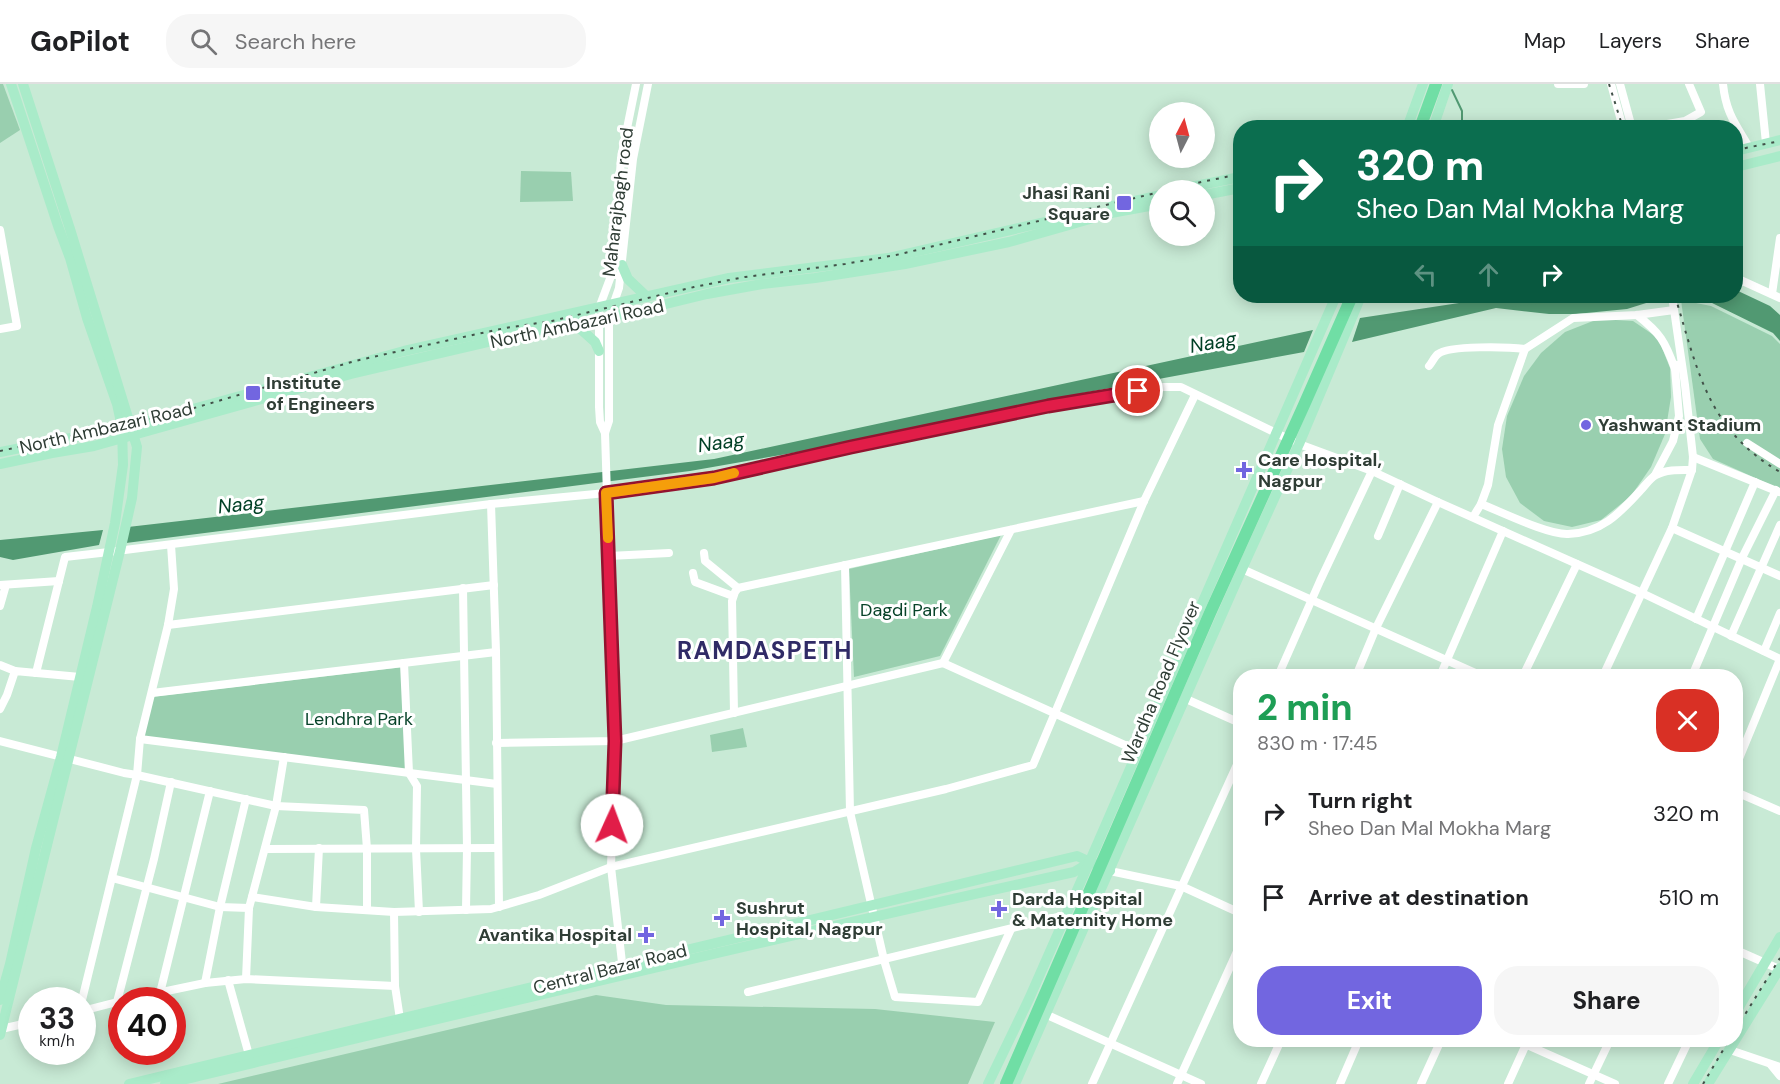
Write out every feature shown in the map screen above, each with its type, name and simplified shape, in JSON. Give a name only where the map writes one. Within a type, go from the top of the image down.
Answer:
[{"type":"highway","points":[[1415,120],[1428,84]]},
{"type":"highway","points":[[1423,120],[1436,84]]},
{"type":"highway","name":"Wardha Road Flyover","points":[[1000,1084],[1341,303]]},
{"type":"highway","name":"Wardha Road Flyover","points":[[1006,1084],[1210,613],[1349,303]]},
{"type":"main road","points":[[0,1000],[3,977],[10,964],[36,848],[64,758],[80,677],[132,498],[137,447],[117,404],[87,318],[70,258],[11,84]]},
{"type":"main road","points":[[23,84],[67,219],[129,430]]},
{"type":"main road","points":[[1410,120],[1423,84]]},
{"type":"main road","points":[[1436,120],[1448,84]]},
{"type":"main road","points":[[1743,149],[1780,140]]},
{"type":"main road","points":[[1743,165],[1780,156]]},
{"type":"main road","points":[[1215,188],[1233,180]]},
{"type":"main road","points":[[1215,190],[1233,189]]},
{"type":"main road","name":"North Ambazari Road","points":[[0,464],[17,454],[191,418],[351,374],[544,329],[575,324],[602,315],[613,305],[647,297],[729,278],[888,258],[1149,198]]},
{"type":"main road","name":"North Ambazari Road","points":[[129,430],[404,351],[740,288],[905,264],[1009,242],[1111,213],[1149,206]]},
{"type":"main road","points":[[622,265],[628,279],[647,297]]},
{"type":"main road","points":[[988,1084],[1066,915],[1333,303]]},
{"type":"main road","points":[[1015,1084],[1079,935],[1110,871],[1242,568],[1299,444],[1358,303]]},
{"type":"main road","points":[[575,324],[595,342],[599,351]]},
{"type":"main road","points":[[1,1032],[64,758],[115,552],[123,465],[122,439],[129,430]]},
{"type":"main road","name":"North Ambazari Road","points":[[0,452],[52,453],[122,439]]},
{"type":"main road","points":[[1089,862],[1110,871]]},
{"type":"main road","name":"Central Bazar Road","points":[[165,1084],[623,970],[873,911],[1074,872],[1089,862]]},
{"type":"main road","points":[[1743,1000],[1780,937]]},
{"type":"main road","points":[[1743,1029],[1780,969]]},
{"type":"main road","name":"Central Bazar Road","points":[[129,1084],[400,1019],[623,970]]},
{"type":"main road","points":[[1693,1084],[1715,1047]]},
{"type":"main road","points":[[1708,1084],[1732,1047]]},
{"type":"street","name":"Maharajbagh road","points":[[605,433],[600,422],[599,407],[599,351],[602,315],[614,258],[621,158],[636,84]]},
{"type":"street","name":"Maharajbagh road","points":[[613,305],[619,288],[633,159],[648,84]]},
{"type":"street","points":[[1558,84],[1584,84]]},
{"type":"street","points":[[1611,84],[1621,120]]},
{"type":"street","points":[[1620,84],[1630,120]]},
{"type":"street","points":[[1687,120],[1701,112],[1689,84]]},
{"type":"street","points":[[1723,84],[1725,102],[1732,120]]},
{"type":"street","points":[[1760,84],[1766,143]]},
{"type":"street","points":[[1743,138],[1749,147]]},
{"type":"street","points":[[0,329],[17,326],[4,274],[1,234]]},
{"type":"street","points":[[1743,281],[1776,296],[1780,239]]},
{"type":"street","points":[[1606,669],[1672,528],[1692,470],[1693,457],[1673,303]]},
{"type":"street","points":[[1429,366],[1438,354],[1444,351],[1474,348],[1525,349],[1573,318],[1637,315],[1674,308]]},
{"type":"street","name":"Maharajbagh road","points":[[602,315],[609,421],[605,433]]},
{"type":"street","points":[[1481,504],[1546,530],[1566,535],[1595,530],[1608,522],[1629,504],[1655,475],[1673,441],[1679,416],[1675,369],[1669,351],[1658,332],[1637,315]]},
{"type":"street","points":[[1473,517],[1488,485],[1498,425],[1525,349]]},
{"type":"street","points":[[1675,369],[1681,354]]},
{"type":"street","points":[[36,673],[65,556],[115,552],[491,504],[606,493],[714,478],[1048,406],[1159,387],[1181,387],[1299,444],[1372,471],[1642,593],[1780,659],[1743,749]]},
{"type":"street","points":[[252,897],[316,907],[394,912],[490,909],[539,895],[611,867],[961,785],[1033,765],[1144,501],[1196,395]]},
{"type":"street","points":[[605,433],[615,741],[611,867],[623,970]]},
{"type":"street","points":[[1747,443],[1780,464]]},
{"type":"street","points":[[1693,457],[1778,491],[1742,558],[1695,669]]},
{"type":"street","points":[[1655,475],[1667,471],[1692,470]]},
{"type":"street","points":[[1281,669],[1372,471]]},
{"type":"street","points":[[1696,619],[1755,482]]},
{"type":"street","points":[[1378,536],[1400,484]]},
{"type":"street","points":[[693,573],[695,582],[736,592],[845,565],[1144,501]]},
{"type":"street","points":[[1359,669],[1376,628],[1438,502]]},
{"type":"street","points":[[491,504],[496,652],[499,907]]},
{"type":"street","points":[[1731,636],[1780,525]]},
{"type":"street","points":[[1672,528],[1780,576]]},
{"type":"street","points":[[944,663],[1011,530]]},
{"type":"street","points":[[1443,669],[1503,531]]},
{"type":"street","points":[[85,987],[137,775],[140,739],[168,625],[174,589],[171,544]]},
{"type":"street","points":[[609,556],[669,553]]},
{"type":"street","points":[[704,553],[705,561],[736,592],[734,713]]},
{"type":"street","points":[[1526,669],[1577,564]]},
{"type":"street","points":[[845,565],[849,812],[895,997],[978,1002],[1011,929]]},
{"type":"street","points":[[1242,568],[1466,669]]},
{"type":"street","points":[[0,606],[3,585],[59,580]]},
{"type":"street","points":[[168,625],[494,585]]},
{"type":"street","points":[[463,588],[466,910]]},
{"type":"street","points":[[1764,651],[1780,613]]},
{"type":"street","points":[[152,693],[496,652]]},
{"type":"street","points":[[404,663],[409,773],[417,786],[416,849],[419,912]]},
{"type":"street","points":[[496,743],[615,741],[944,663],[1138,751]]},
{"type":"street","points":[[0,665],[15,671],[80,677]]},
{"type":"street","points":[[0,709],[15,671]]},
{"type":"street","points":[[1186,699],[1233,720]]},
{"type":"street","points":[[140,739],[497,784]]},
{"type":"street","points":[[0,741],[124,773],[276,806],[364,810],[367,849],[367,910]]},
{"type":"street","points":[[246,979],[249,908],[276,806],[284,757]]},
{"type":"street","points":[[1092,1084],[1233,773]]},
{"type":"street","points":[[124,987],[171,782]]},
{"type":"street","points":[[161,987],[210,791]]},
{"type":"street","points":[[1743,795],[1780,812]]},
{"type":"street","points":[[206,983],[220,906],[246,799]]},
{"type":"street","points":[[316,907],[319,848]]},
{"type":"street","points":[[264,849],[498,848]]},
{"type":"street","points":[[1110,871],[1181,886],[1233,910]]},
{"type":"street","points":[[112,878],[220,906],[249,908]]},
{"type":"street","points":[[394,912],[395,986],[400,1019]]},
{"type":"street","points":[[748,992],[1066,915]]},
{"type":"street","points":[[1743,953],[1780,969]]},
{"type":"street","points":[[1177,1084],[1233,960]]},
{"type":"street","points":[[186,987],[246,979],[395,986]]},
{"type":"street","points":[[228,980],[249,1055]]},
{"type":"street","points":[[1045,1014],[1200,1084]]},
{"type":"street","points":[[1,1032],[18,1027]]},
{"type":"street","points":[[1261,1084],[1278,1047]]},
{"type":"street","points":[[1340,1084],[1356,1047]]},
{"type":"street","points":[[1421,1084],[1438,1047]]},
{"type":"street","points":[[1508,1084],[1525,1047]]},
{"type":"street","points":[[1537,1047],[1615,1084]]},
{"type":"street","points":[[1589,1084],[1607,1047]]},
{"type":"street","points":[[1668,1084],[1686,1047]]},
{"type":"street","points":[[1730,1050],[1776,1066],[1780,1076]]},
{"type":"green space","points":[[0,84],[3,84],[20,130],[0,143]]},
{"type":"green space","points":[[521,171],[571,172],[573,201],[520,202]]},
{"type":"green space","points":[[1681,303],[1711,306],[1772,336],[1780,344],[1780,489],[1713,459],[1700,439]]},
{"type":"green space","name":"Yashwant Stadium","points":[[1598,319],[1633,321],[1658,338],[1670,368],[1671,397],[1665,434],[1651,467],[1631,496],[1601,520],[1572,527],[1544,521],[1520,503],[1506,477],[1502,449],[1507,416],[1524,376],[1541,353],[1565,332]]},
{"type":"green space","name":"Dagdi Park","points":[[1001,535],[940,656],[854,677],[849,569]]},
{"type":"green space","name":"Lendhra Park","points":[[404,667],[409,773],[140,739],[151,697]]},
{"type":"green space","points":[[743,728],[747,747],[712,752],[710,735]]},
{"type":"green space","points":[[596,995],[666,1005],[875,1009],[995,1022],[968,1084],[218,1084]]},
{"type":"shaded area","points":[[1743,293],[1770,306],[1780,315],[1780,341],[1773,333],[1712,303],[1743,303]]},
{"type":"shaded area","points":[[1459,303],[1646,303],[1627,309],[1576,314],[1549,314],[1496,308],[1352,342],[1360,318]]},
{"type":"shaded area","points":[[1313,330],[1304,352],[1083,393],[861,441],[690,471],[126,543],[128,527],[714,459]]},
{"type":"shaded area","points":[[103,530],[99,545],[13,560],[0,557],[0,540]]},
{"type":"waterway","points":[[1452,90],[1462,111],[1462,120]]},
{"type":"railway","points":[[1609,84],[1620,120]]},
{"type":"railway","points":[[1743,149],[1780,141]]},
{"type":"railway","points":[[1211,180],[1233,175]]},
{"type":"railway","points":[[0,451],[177,413],[355,361],[413,348],[505,328],[552,321],[745,277],[896,255],[1149,195]]},
{"type":"railway","points":[[1677,303],[1699,373],[1721,417],[1736,437],[1755,455],[1780,472]]},
{"type":"railway","points":[[1743,1018],[1780,958]]},
{"type":"railway","points":[[1703,1084],[1725,1047]]},
{"type":"slow traffic","points":[[608,538],[606,493],[714,478],[734,473]]},
{"type":"place","name":"Jhasi Rani Square","points":[[1124,203]]},
{"type":"place","name":"Institute of Engineers","points":[[253,393]]},
{"type":"place","name":"Yashwant Stadium","points":[[1586,425]]},
{"type":"place","name":"Care Hospital, Nagpur","points":[[1244,470]]},
{"type":"place","name":"Darda Hospital & Maternity Home","points":[[999,909]]},
{"type":"place","name":"Sushrut Hospital, Nagpur","points":[[722,918]]},
{"type":"place","name":"Avantika Hospital","points":[[646,935]]},
{"type":"district","name":"RAMDASPETH","points":[[765,650]]},
{"type":"route","points":[[612,825],[615,741],[606,493],[714,478],[1048,406],[1138,391]]},
{"type":"water label","name":"Naag","points":[[1213,342]]},
{"type":"water label","name":"Naag","points":[[721,442]]},
{"type":"water label","name":"Naag","points":[[241,504]]}]
